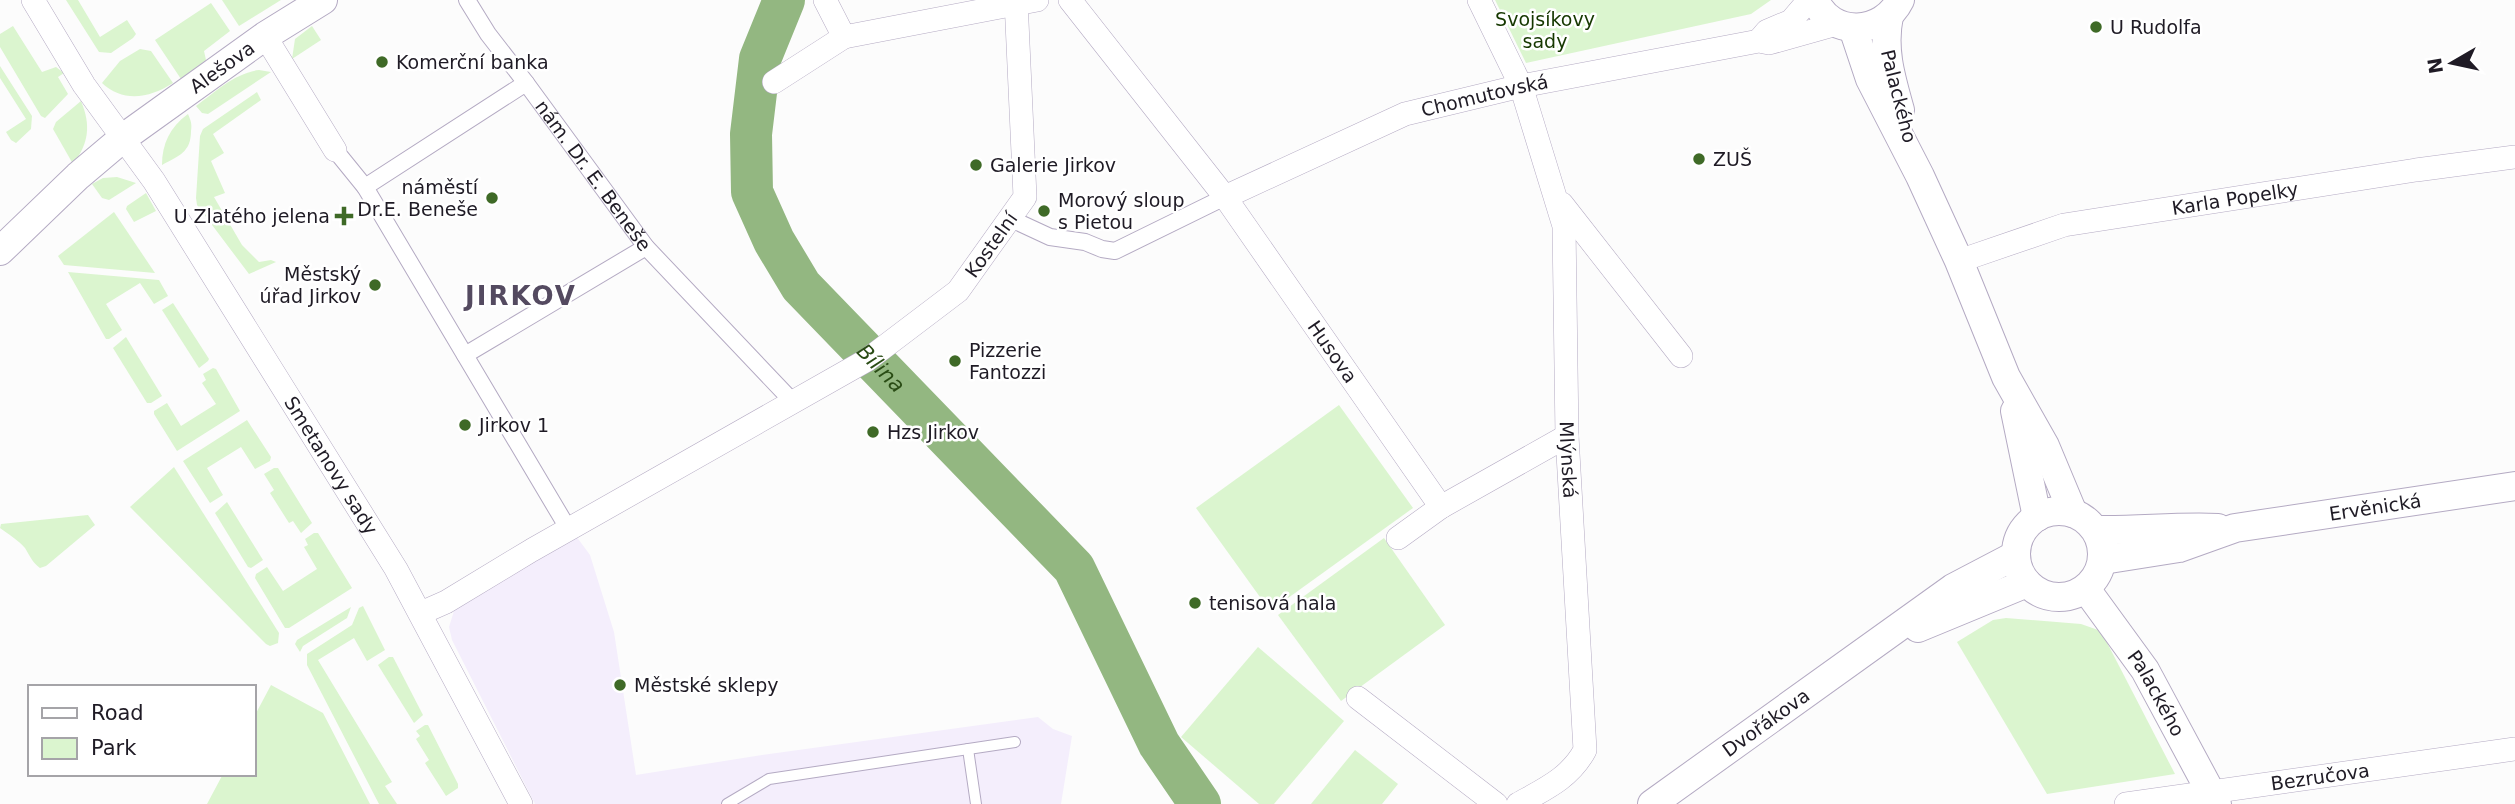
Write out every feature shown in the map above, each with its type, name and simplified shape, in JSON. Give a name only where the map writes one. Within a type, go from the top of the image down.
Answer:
[{"type":"street","name":"Smetanovy sady","points":[[33,0],[85,85],[169,204],[396,569],[521,804]]},
{"type":"street","name":"Alešova","points":[[0,251],[78,176],[123,138],[265,36],[323,0]]},
{"type":"street","name":"nám. Dr. E. Beneše","points":[[465,355],[646,247],[488,34],[467,0]]},
{"type":"street","points":[[825,0],[844,37]]},
{"type":"street","points":[[1009,218],[1050,237],[1085,242],[1115,251],[1226,197],[1070,0]]},
{"type":"street","name":"Mlýnská","points":[[1479,0],[1521,86],[1564,226],[1567,436],[1585,750],[1577,765],[1562,779],[1518,804]]},
{"type":"street","name":"Chomutovská","points":[[1759,41],[1767,31],[1791,21],[1809,0]]},
{"type":"street","points":[[1815,0],[1826,16],[1845,26]]},
{"type":"street","points":[[774,82],[844,37],[1023,2]]},
{"type":"street","name":"Kostelní","points":[[421,612],[446,602],[532,550],[794,403],[873,355],[958,291],[1025,197],[1023,2]]},
{"type":"street","name":"Chomutovská","points":[[1226,197],[1405,114],[1521,86],[1759,41],[1769,43],[1845,26],[1872,26],[1895,8]]},
{"type":"street","name":"Palackého","points":[[1895,8],[1885,36],[1890,75],[1920,176]]},
{"type":"street","name":"Palackého","points":[[1845,26],[1920,176],[1959,261],[2006,377],[2045,446],[2073,513]]},
{"type":"street","points":[[265,36],[335,150],[365,187],[569,530]]},
{"type":"street","name":"nám. Dr. E. Beneše","points":[[365,187],[526,83]]},
{"type":"street","name":"Karla Popelky","points":[[1959,261],[2064,225],[2515,157]]},
{"type":"street","name":"Husova","points":[[1226,197],[1441,507]]},
{"type":"street","points":[[1556,197],[1681,356]]},
{"type":"street","points":[[646,247],[794,403]]},
{"type":"street","name":"Palackého","points":[[2006,377],[2025,452],[2037,517]]},
{"type":"street","points":[[1398,538],[1441,507],[1567,436]]},
{"type":"street","name":"Ervěnická","points":[[2095,530],[2176,526],[2235,528],[2515,486]]},
{"type":"street","points":[[2048,512],[2073,513],[2086,520],[2095,530],[2103,549],[2103,560],[2094,581],[2086,589],[2061,598],[2048,596],[2026,583],[2019,570],[2016,555],[2022,533],[2037,517],[2048,512]]},
{"type":"street","name":"Ervěnická","points":[[2103,560],[2179,548],[2235,528]]},
{"type":"street","name":"Dvořákova","points":[[1652,804],[1953,588],[2016,555]]},
{"type":"street","name":"Dvořákova","points":[[1879,643],[2026,583]]},
{"type":"street","name":"Palackého","points":[[2086,589],[2145,670],[2214,797]]},
{"type":"street","points":[[1359,698],[1496,804]]},
{"type":"street","name":"Bezručova","points":[[2126,804],[2214,797],[2515,749]]},
{"type":"lane","points":[[727,804],[769,779],[1015,742]]},
{"type":"lane","points":[[968,749],[976,804]]},
{"type":"shaded area","points":[[576,536],[590,555],[614,632],[636,775],[1038,717],[1053,729],[1072,736],[1061,804],[535,804],[452,640],[449,627],[454,611],[467,600]]},
{"type":"green space","points":[[66,0],[78,0],[100,37],[127,20],[136,34],[111,53],[99,52]]},
{"type":"green space","points":[[222,0],[281,0],[239,26]]},
{"type":"green space","name":"Svojsíkovy sady","points":[[1495,0],[1771,0],[1751,14],[1526,63]]},
{"type":"green space","points":[[211,3],[230,31],[204,51],[206,60],[181,79],[155,40]]},
{"type":"green space","points":[[13,26],[42,72],[56,67],[64,73],[58,77],[68,94],[45,118],[41,116],[0,47],[0,34]]},
{"type":"green space","points":[[312,26],[321,40],[292,59],[295,39]]},
{"type":"green space","points":[[140,49],[151,51],[173,83],[146,95],[128,96],[119,94],[102,83],[120,61]]},
{"type":"green space","points":[[0,66],[32,116],[31,129],[16,143],[6,132],[26,119],[0,78]]},
{"type":"green space","points":[[259,70],[271,72],[208,114],[202,113],[196,106],[234,79]]},
{"type":"green space","points":[[257,92],[261,100],[213,134],[224,153],[211,161],[225,193],[214,197],[242,245],[259,262],[276,262],[249,274],[197,205],[196,198],[200,136],[203,129]]},
{"type":"green space","points":[[81,101],[87,134],[73,164],[53,129],[56,122]]},
{"type":"green space","points":[[188,114],[191,121],[189,144],[179,156],[162,165],[168,136],[176,124]]},
{"type":"green space","points":[[117,177],[136,183],[109,200],[102,198],[92,184],[103,178]]},
{"type":"green space","points":[[146,193],[156,211],[134,222],[126,209],[127,206]]},
{"type":"green space","points":[[114,212],[155,273],[64,265],[58,256]]},
{"type":"green space","points":[[68,272],[159,280],[168,296],[154,304],[140,283],[106,304],[122,330],[106,339]]},
{"type":"green space","points":[[173,303],[209,359],[199,368],[162,310]]},
{"type":"green space","points":[[126,337],[162,396],[151,403],[147,403],[113,348]]},
{"type":"green space","points":[[213,368],[240,411],[177,451],[154,411],[167,403],[181,426],[216,404],[202,383],[206,380],[203,374]]},
{"type":"green space","points":[[1339,405],[1413,508],[1270,611],[1196,508]]},
{"type":"green space","points":[[247,420],[271,457],[270,461],[255,469],[241,447],[207,468],[223,495],[210,503],[183,461]]},
{"type":"green space","points":[[174,467],[279,633],[278,643],[270,646],[266,644],[130,507]]},
{"type":"green space","points":[[278,468],[312,523],[301,533],[293,521],[289,523],[270,493],[274,490],[264,474]]},
{"type":"green space","points":[[227,502],[263,560],[251,568],[215,513]]},
{"type":"green space","points":[[88,515],[95,525],[46,566],[40,568],[22,545],[0,528],[1,524]]},
{"type":"green space","points":[[318,533],[352,588],[285,628],[255,578],[256,574],[267,567],[283,591],[317,569],[304,547],[308,545],[305,539]]},
{"type":"green space","points":[[1384,538],[1445,625],[1341,701],[1278,615]]},
{"type":"green space","points":[[363,606],[385,650],[367,661],[354,638],[318,660],[392,782],[385,786],[397,804],[379,804],[307,665],[307,654],[352,625],[359,608]]},
{"type":"green space","points":[[351,607],[347,618],[303,646],[300,652],[295,644],[297,640]]},
{"type":"green space","points":[[2006,618],[2081,624],[2101,631],[2175,774],[2047,794],[1957,642],[1993,620]]},
{"type":"green space","points":[[1258,647],[1344,721],[1274,804],[1259,804],[1181,737]]},
{"type":"green space","points":[[393,657],[423,715],[414,723],[378,665]]},
{"type":"green space","points":[[271,685],[323,713],[370,804],[207,804],[222,776],[256,776],[256,713]]},
{"type":"green space","points":[[428,725],[458,784],[458,788],[446,796],[425,763],[429,760],[416,739],[420,736],[416,731]]},
{"type":"green space","points":[[1355,750],[1398,784],[1382,804],[1311,804]]},
{"type":"waterway","name":"Bílina","points":[[784,0],[760,59],[751,134],[752,192],[774,241],[801,286],[1074,568],[1159,744],[1200,804]]},
{"type":"place","name":"U Rudolfa","points":[[2096,27]]},
{"type":"place","name":"Komerční banka","points":[[382,62]]},
{"type":"place","name":"ZUŠ","points":[[1699,159]]},
{"type":"place","name":"Galerie Jirkov","points":[[976,165]]},
{"type":"place","name":"náměstí Dr.E. Beneše","points":[[492,198]]},
{"type":"place","name":"Morový sloup s Pietou","points":[[1044,211]]},
{"type":"place","name":"U Zlatého jelena","points":[[344,216]]},
{"type":"place","name":"Městský úřad Jirkov","points":[[375,285]]},
{"type":"place","name":"Pizzerie Fantozzi","points":[[955,361]]},
{"type":"place","name":"Jirkov 1","points":[[465,425]]},
{"type":"place","name":"Hzs Jirkov","points":[[873,432]]},
{"type":"place","name":"tenisová hala","points":[[1195,603]]},
{"type":"place","name":"Městské sklepy","points":[[620,685]]},
{"type":"district","name":"JIRKOV","points":[[521,296]]}]
